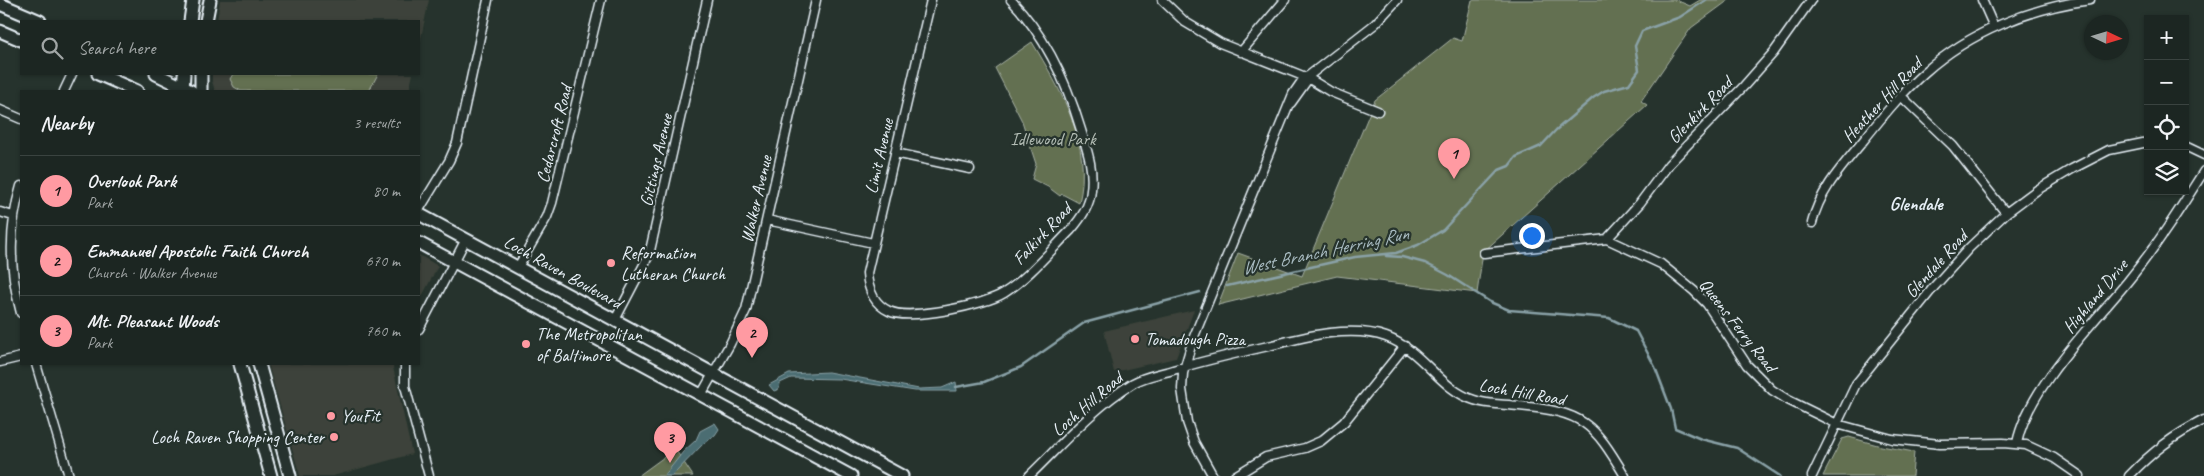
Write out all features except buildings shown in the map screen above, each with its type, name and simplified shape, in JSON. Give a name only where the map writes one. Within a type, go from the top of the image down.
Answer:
[{"type":"main road","points":[[190,20],[193,0]]},
{"type":"main road","points":[[206,20],[210,0]]},
{"type":"main road","points":[[0,4],[38,20]]},
{"type":"main road","points":[[0,31],[20,40]]},
{"type":"main road","points":[[100,75],[135,90]]},
{"type":"main road","points":[[158,75],[186,90]]},
{"type":"main road","points":[[184,75],[186,90]]},
{"type":"main road","points":[[201,75],[201,90]]},
{"type":"main road","name":"Loch Raven Boulevard","points":[[420,213],[902,476]]},
{"type":"main road","points":[[420,244],[851,476]]},
{"type":"main road","points":[[240,365],[271,476]]},
{"type":"main road","points":[[259,365],[290,476]]},
{"type":"street","points":[[420,210],[449,161],[457,143],[488,0]]},
{"type":"street","name":"Cedarcroft Road","points":[[518,267],[547,217],[554,196],[601,0]]},
{"type":"street","name":"Gittings Avenue","points":[[615,320],[650,255],[707,0]]},
{"type":"street","name":"Walker Avenue","points":[[701,395],[714,374],[746,310],[816,0]]},
{"type":"street","name":"Limit Avenue","points":[[889,311],[875,299],[868,283],[867,274],[931,0]]},
{"type":"street","name":"Falkirk Road","points":[[889,311],[902,314],[939,311],[963,307],[999,296],[1014,286],[1071,230],[1081,219],[1090,199],[1092,183],[1090,158],[1065,84],[1036,31],[1011,0]]},
{"type":"street","points":[[1162,0],[1185,22],[1202,33],[1241,52],[1308,78],[1331,92],[1378,111]]},
{"type":"street","points":[[1241,52],[1285,0]]},
{"type":"street","points":[[1213,476],[1194,442],[1187,422],[1183,373],[1193,339],[1293,94],[1302,81],[1375,24],[1397,0]]},
{"type":"street","name":"Glenkirk Road","points":[[1607,239],[1640,203],[1669,164],[1774,52],[1811,0]]},
{"type":"street","points":[[1982,0],[1994,27]]},
{"type":"street","name":"Heather Hill Road","points":[[1812,223],[1821,197],[1830,184],[1901,96],[1926,71],[1946,56],[1994,27],[2040,10],[2090,0]]},
{"type":"street","points":[[64,90],[72,75]]},
{"type":"street","points":[[1901,96],[1953,146],[2006,213]]},
{"type":"street","points":[[0,110],[20,119]]},
{"type":"street","name":"Glendale Road","points":[[1812,476],[1856,384],[1910,316],[1969,248],[2006,213],[2037,190],[2087,161],[2118,147],[2144,143]]},
{"type":"street","points":[[2189,148],[2204,155]]},
{"type":"street","points":[[895,152],[970,169]]},
{"type":"street","name":"Highland Drive","points":[[2017,443],[2020,430],[2030,409],[2056,370],[2153,249],[2204,172]]},
{"type":"street","points":[[20,190],[13,216],[11,242],[13,276],[20,308]]},
{"type":"street","points":[[0,212],[13,216]]},
{"type":"street","points":[[767,220],[873,244]]},
{"type":"street","points":[[420,327],[466,239]]},
{"type":"street","name":"Queens Ferry Road","points":[[1484,253],[1607,239],[1639,252],[1661,264],[1678,277],[1706,304],[1747,365],[1758,378],[1788,400],[1837,424],[1863,433],[1915,443],[2017,443],[2054,458],[2080,476]]},
{"type":"street","name":"Loch Hill Road","points":[[1029,476],[1101,408],[1138,380],[1186,366],[1332,332],[1384,336],[1405,346],[1425,361],[1453,390],[1467,397],[1484,402],[1555,410],[1582,422],[1600,437],[1625,476]]},
{"type":"street","points":[[1235,476],[1258,460],[1313,445],[1336,430],[1350,416],[1405,346]]},
{"type":"street","points":[[0,362],[20,356]]},
{"type":"street","points":[[36,365],[69,476]]},
{"type":"street","points":[[405,365],[405,386],[429,476]]},
{"type":"street","points":[[2129,476],[2156,448],[2204,420]]},
{"type":"shaded area","points":[[220,0],[429,0],[420,42],[420,20],[217,20]]},
{"type":"shaded area","points":[[212,75],[413,75],[409,90],[215,90]]},
{"type":"shaded area","points":[[420,256],[438,266],[420,300]]},
{"type":"shaded area","points":[[1194,310],[1176,358],[1114,372],[1104,331]]},
{"type":"shaded area","points":[[268,365],[394,365],[412,454],[333,476],[300,476]]},
{"type":"green space","points":[[1472,0],[1676,0],[1690,6],[1700,0],[1729,0],[1691,28],[1641,101],[1647,105],[1483,252],[1477,293],[1337,276],[1218,305],[1238,253],[1302,276],[1375,100],[1453,38],[1462,41]]},
{"type":"green space","name":"Idlewood Park","points":[[1032,42],[1054,79],[1072,119],[1078,139],[1082,160],[1079,203],[1062,194],[1060,196],[1032,179],[1036,164],[1022,121],[995,68]]},
{"type":"green space","points":[[232,75],[377,75],[370,90],[239,90],[234,87],[230,79]]},
{"type":"green space","points":[[1849,437],[1881,446],[1914,452],[1912,476],[1823,476],[1842,439]]},
{"type":"green space","points":[[675,449],[693,476],[638,476]]},
{"type":"water","points":[[828,372],[919,389],[942,388],[956,382],[957,391],[915,391],[840,379],[791,378],[780,383],[779,389],[774,391],[769,385],[789,374]]},
{"type":"water","points":[[715,423],[719,429],[715,435],[704,443],[672,476],[664,476],[683,452],[696,440],[700,431]]},
{"type":"waterway","name":"West Branch Herring Run","points":[[1227,286],[1355,257],[1396,253],[1418,245],[1443,230],[1499,170],[1509,166],[1516,157],[1541,146],[1556,130],[1593,98],[1604,91],[1629,84],[1639,70],[1635,46],[1642,31],[1680,17],[1706,0]]},
{"type":"waterway","points":[[1386,256],[1402,257],[1425,263],[1448,275],[1490,302],[1509,310],[1609,318],[1636,331],[1655,367],[1671,409],[1675,428],[1701,439],[1737,448],[1780,476]]},
{"type":"waterway","name":"West Branch Herring Run","points":[[956,387],[984,382],[1021,367],[1084,323],[1200,292]]},
{"type":"place","name":"Overlook Park","points":[[1454,179]]},
{"type":"place","name":"Reformation Lutheran Church","points":[[611,263]]},
{"type":"place","name":"Tomadough Pizza","points":[[1135,339]]},
{"type":"place","name":"The Metropolitan of Baltimore","points":[[526,344]]},
{"type":"place","name":"Emmanuel Apostolic Faith Church","points":[[752,358]]},
{"type":"place","name":"YouFit","points":[[331,416]]},
{"type":"place","name":"Loch Raven Shopping Center","points":[[334,437]]},
{"type":"place","name":"Mt. Pleasant Woods","points":[[670,463]]},
{"type":"district","name":"Glendale","points":[[1916,204]]}]
